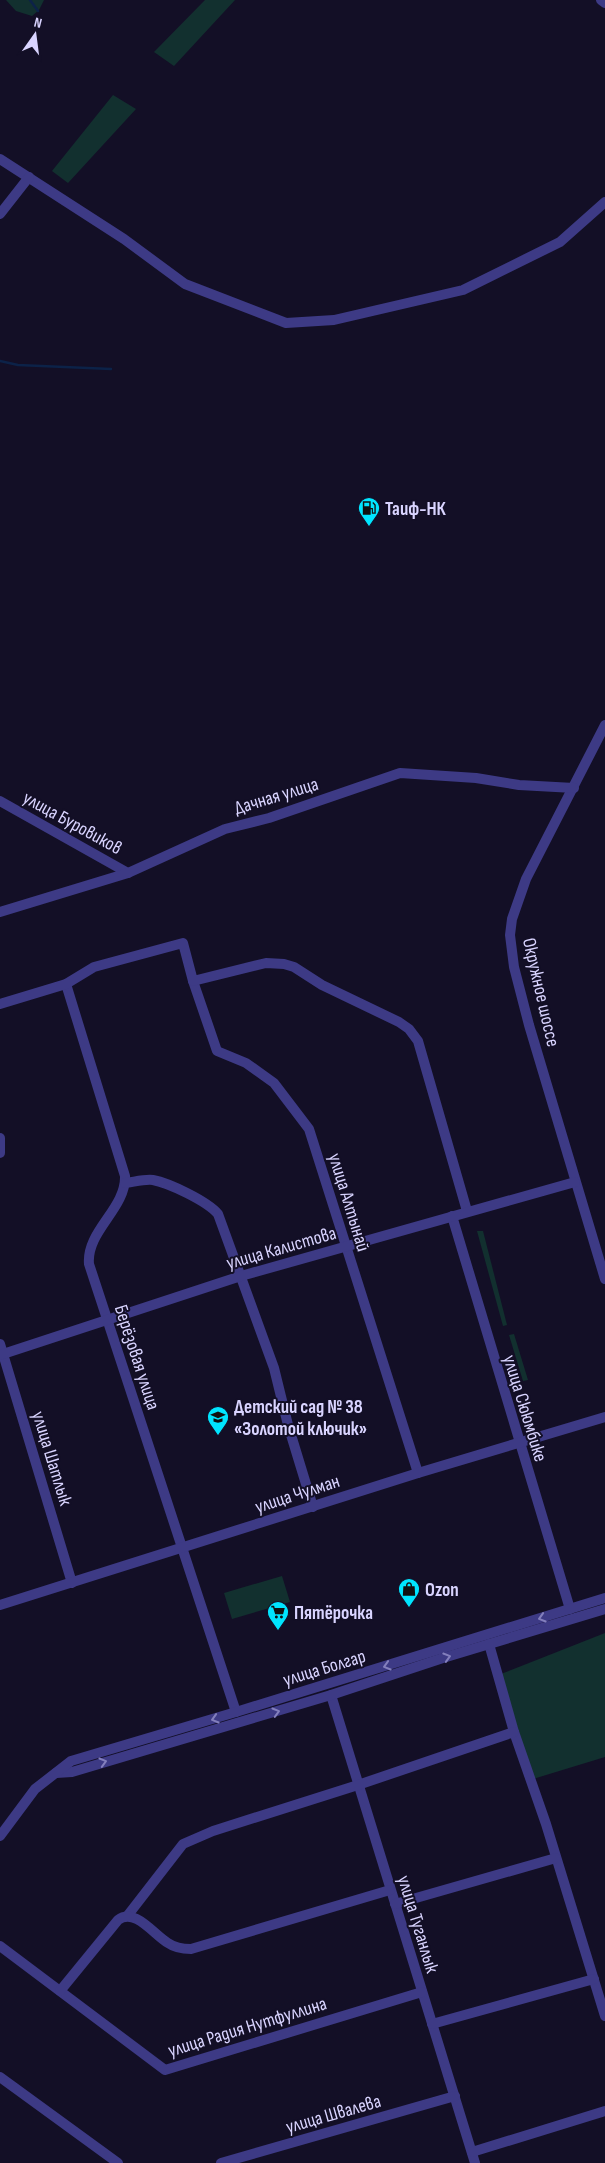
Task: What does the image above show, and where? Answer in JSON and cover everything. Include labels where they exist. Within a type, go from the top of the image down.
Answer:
[{"type":"street","points":[[601,0],[605,3]]},
{"type":"street","points":[[0,158],[124,239],[185,284],[286,323],[334,320],[462,290],[560,242],[605,202]]},
{"type":"street","points":[[0,214],[29,177]]},
{"type":"street","name":"Окружное шоссе","points":[[605,725],[526,879],[512,919],[510,935],[520,994],[605,1279]]},
{"type":"street","name":"Дачная улица","points":[[0,912],[128,873],[225,829],[269,818],[400,773],[476,778],[518,785],[574,788]]},
{"type":"street","name":"улица Буровиков","points":[[0,801],[128,873]]},
{"type":"street","name":"улица Алтынай","points":[[66,984],[94,967],[183,943],[193,981],[217,1051],[246,1063],[274,1083],[309,1129],[418,1473]]},
{"type":"street","points":[[193,981],[266,963],[284,964],[294,967],[322,985],[399,1022],[409,1029],[418,1041],[467,1211]]},
{"type":"street","points":[[0,1004],[66,984],[125,1176],[125,1183],[147,1180],[162,1183],[214,1209],[220,1218],[274,1368],[288,1425],[313,1507]]},
{"type":"street","points":[[0,1138],[0,1153]]},
{"type":"street","name":"улица Калистова","points":[[2,1355],[241,1276],[575,1182]]},
{"type":"street","name":"Берёзовая улица","points":[[125,1183],[89,1250],[89,1264],[236,1712]]},
{"type":"street","name":"улица Сююмбике","points":[[452,1216],[518,1442],[570,1609]]},
{"type":"street","name":"улица Шатлык","points":[[0,1344],[72,1583]]},
{"type":"street","name":"улица Чулман","points":[[0,1605],[418,1473],[605,1417]]},
{"type":"street","name":"улица Болгар","points":[[0,1836],[34,1789],[71,1761],[605,1598]]},
{"type":"street","name":"улица Болгар","points":[[56,1772],[72,1772],[331,1695],[490,1644],[605,1610]]},
{"type":"street","points":[[490,1644],[514,1732],[556,1858],[605,2016]]},
{"type":"street","name":"улица Туганлык","points":[[331,1695],[475,2163]]},
{"type":"street","points":[[60,1991],[118,1920],[128,1915],[183,1844],[213,1830],[358,1785],[514,1732]]},
{"type":"street","points":[[395,1904],[556,1858]]},
{"type":"street","points":[[128,1915],[133,1916],[167,1943],[182,1949],[191,1949],[390,1890]]},
{"type":"street","name":"улица Радия Нутфуллина","points":[[0,1946],[165,2070],[422,1992]]},
{"type":"street","points":[[432,2024],[594,1979]]},
{"type":"street","points":[[0,2077],[118,2163]]},
{"type":"street","name":"улица Швалева","points":[[222,2163],[455,2096]]},
{"type":"street","points":[[472,2152],[605,2111]]},
{"type":"green space","points":[[6,0],[44,0],[39,10],[32,16],[16,11]]},
{"type":"green space","points":[[205,0],[235,0],[174,66],[154,52]]},
{"type":"green space","points":[[113,95],[136,109],[68,183],[52,171]]},
{"type":"green space","points":[[477,1231],[483,1231],[507,1325],[503,1326]]},
{"type":"green space","points":[[514,1334],[528,1380],[523,1381],[509,1335]]},
{"type":"green space","points":[[282,1576],[290,1602],[232,1619],[224,1593]]},
{"type":"green space","points":[[605,1633],[605,1757],[533,1779],[501,1674]]},
{"type":"waterway","points":[[30,0],[38,11]]},
{"type":"waterway","points":[[0,361],[18,365],[111,369]]},
{"type":"place","name":"Таиф-НК","points":[[369,527]]},
{"type":"place","name":"Детский сад № 38 «Золотой ключик»","points":[[218,1436]]},
{"type":"place","name":"Ozon","points":[[409,1608]]},
{"type":"place","name":"Пятёрочка","points":[[278,1631]]}]
